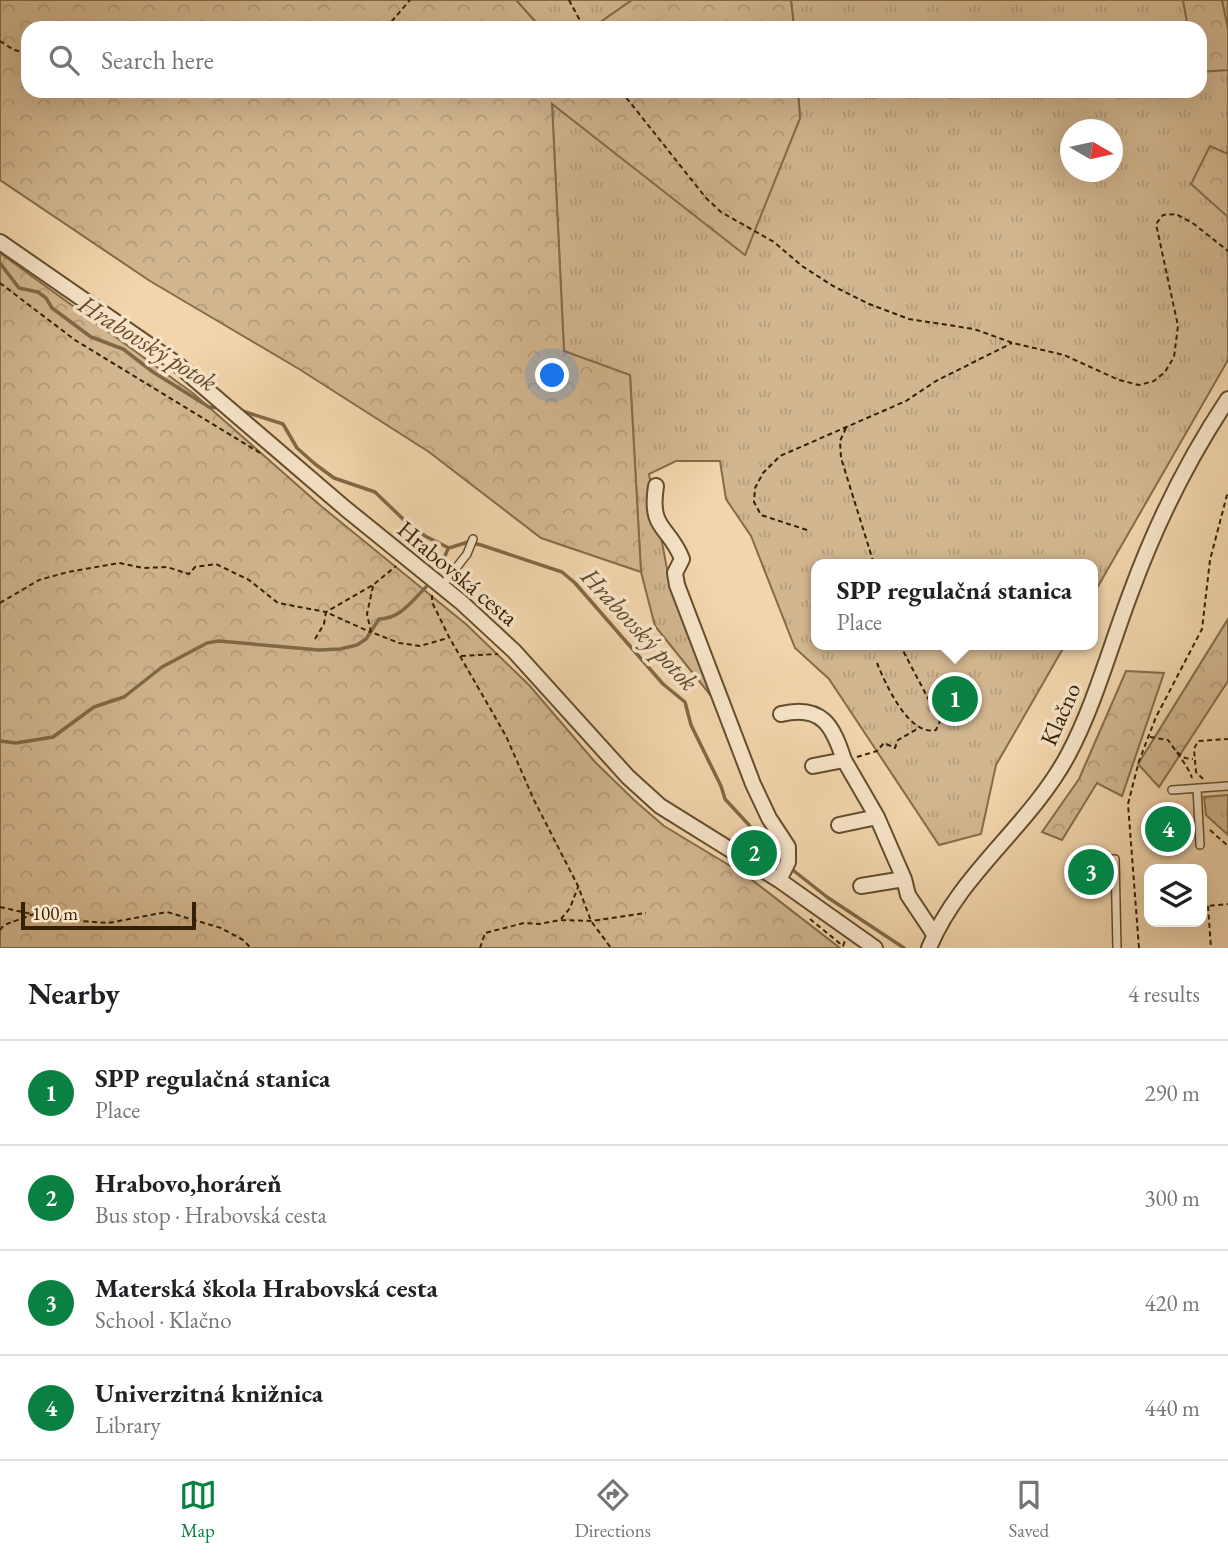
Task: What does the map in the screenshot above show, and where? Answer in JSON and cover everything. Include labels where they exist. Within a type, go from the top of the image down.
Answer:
[{"type":"street","name":"Hrabovská cesta","points":[[0,242],[147,342],[240,416],[437,588],[514,651],[628,777],[660,806],[784,871],[875,948]]},
{"type":"street","name":"Klačno","points":[[931,941],[956,899],[1013,832],[1061,767],[1089,708],[1157,527],[1192,457],[1228,399]]},
{"type":"street","points":[[656,486],[653,506],[655,516],[682,559],[675,573],[677,585],[753,784],[769,818],[788,847],[784,871]]},
{"type":"street","points":[[781,714],[803,711],[818,717],[834,730],[844,760],[877,817],[904,879],[908,895],[931,941]]},
{"type":"street","points":[[813,766],[844,760]]},
{"type":"street","points":[[839,825],[877,817]]},
{"type":"street","points":[[862,886],[904,879]]},
{"type":"lane","points":[[437,588],[467,554],[472,543]]},
{"type":"lane","points":[[1172,790],[1228,786]]},
{"type":"lane","points":[[1195,788],[1199,845]]},
{"type":"lane","points":[[1072,869],[1093,859],[1115,859],[1117,948]]},
{"type":"path","points":[[392,21],[410,0]]},
{"type":"path","points":[[569,0],[580,21]]},
{"type":"path","points":[[0,40],[21,52]]},
{"type":"path","points":[[627,98],[706,198],[721,212],[774,242],[802,266],[833,286],[869,304],[909,319],[974,329],[1013,343],[1064,355],[1119,380],[1139,385],[1154,381],[1165,372],[1174,357],[1178,326],[1156,223],[1163,215],[1176,214],[1228,251]]},
{"type":"path","points":[[0,283],[75,340],[255,451],[268,455]]},
{"type":"path","points":[[807,530],[761,515],[754,502],[755,488],[763,473],[780,456],[906,401],[936,381],[1013,343]]},
{"type":"path","points":[[847,427],[840,441],[841,458],[872,559]]},
{"type":"path","points":[[1139,948],[1128,804],[1139,761],[1156,717],[1202,629],[1210,560],[1228,491]]},
{"type":"path","points":[[0,603],[39,580],[119,563],[143,568],[167,568],[189,574],[195,566],[216,564],[249,580],[278,603],[326,612],[399,643],[420,646],[449,637]]},
{"type":"path","points":[[326,612],[373,585],[400,564]]},
{"type":"path","points":[[371,632],[367,614],[373,585]]},
{"type":"path","points":[[437,588],[432,602],[506,736],[534,800],[579,886],[591,921],[611,948]]},
{"type":"path","points":[[315,639],[324,624],[326,612]]},
{"type":"path","points":[[877,663],[888,692],[918,728],[930,732],[936,730],[940,721],[902,650]]},
{"type":"path","points":[[461,656],[502,653]]},
{"type":"path","points":[[844,760],[877,751],[884,743],[894,748],[898,740],[918,728]]},
{"type":"path","points":[[1149,737],[1168,740],[1191,773],[1195,788]]},
{"type":"path","points":[[1208,782],[1198,775],[1194,749],[1198,741],[1228,739]]},
{"type":"path","points":[[1176,752],[1195,760]]},
{"type":"path","points":[[1199,830],[1210,830],[1228,845]]},
{"type":"path","points":[[560,920],[570,908],[579,886]]},
{"type":"path","points":[[1211,948],[1208,905],[1228,904]]},
{"type":"path","points":[[0,907],[54,919],[108,923],[167,912],[221,928],[243,940],[251,948]]},
{"type":"path","points":[[0,930],[4,925],[35,913]]},
{"type":"path","points":[[480,948],[485,933],[524,923],[591,921],[646,913]]},
{"type":"green space","points":[[0,0],[516,0],[535,21],[21,21],[21,98],[799,98],[800,118],[745,255],[552,104],[564,351],[630,375],[641,572],[541,538],[429,452],[299,369],[150,281],[0,180]]},
{"type":"green space","points":[[516,0],[632,0],[602,21],[535,21]]},
{"type":"green space","points":[[632,0],[791,0],[793,21],[602,21]]},
{"type":"green space","points":[[791,0],[1228,0],[1228,360],[1098,586],[1098,559],[811,559],[811,650],[1062,650],[996,765],[981,834],[939,845],[829,679],[795,648],[751,536],[726,499],[720,461],[676,461],[649,474],[668,574],[690,627],[712,697],[655,626],[641,572],[630,376],[564,351],[552,103],[745,254],[800,118],[799,98],[1207,98],[1207,21],[793,21]]},
{"type":"green space","points":[[1183,0],[1222,0],[1228,29],[1228,70],[1207,72],[1207,21],[1187,21]]},
{"type":"green space","points":[[1210,146],[1228,154],[1228,217],[1191,184]]},
{"type":"green space","points":[[0,253],[194,394],[321,506],[467,625],[529,685],[595,762],[664,826],[747,876],[840,948],[0,948]]},
{"type":"green space","points":[[1228,619],[1228,681],[1159,787],[1138,764]]},
{"type":"green space","points":[[1126,671],[1164,673],[1122,796],[1097,783],[1062,840],[1042,832],[1079,779]]},
{"type":"green space","points":[[1228,795],[1228,835],[1206,815],[1204,797]]},
{"type":"waterway","name":"Hrabovský potok","points":[[0,263],[19,288],[38,292],[52,308],[91,337],[123,349],[153,372],[209,407],[221,408]]},
{"type":"waterway","name":"Hrabovský potok","points":[[239,410],[283,424],[297,448],[315,464],[334,478],[375,492],[425,536],[449,548],[468,542],[481,545],[562,572],[575,583],[663,684],[685,702],[691,725],[725,799],[749,825],[758,840],[783,862]]},
{"type":"waterway","points":[[439,569],[448,549]]},
{"type":"waterway","points":[[0,741],[16,743],[53,737],[94,707],[124,697],[162,667],[207,643],[219,641],[319,650],[357,645],[366,639],[379,619],[399,613],[426,587]]},
{"type":"waterway","name":"Hrabovský potok","points":[[789,867],[827,897],[904,948]]},
{"type":"place","name":"SPP regulačná stanica","points":[[955,699]]},
{"type":"place","name":"Univerzitná knižnica","points":[[1168,829]]},
{"type":"place","name":"Hrabovo,horáreň","points":[[754,853]]},
{"type":"place","name":"Materská škola Hrabovská cesta","points":[[1091,872]]}]
